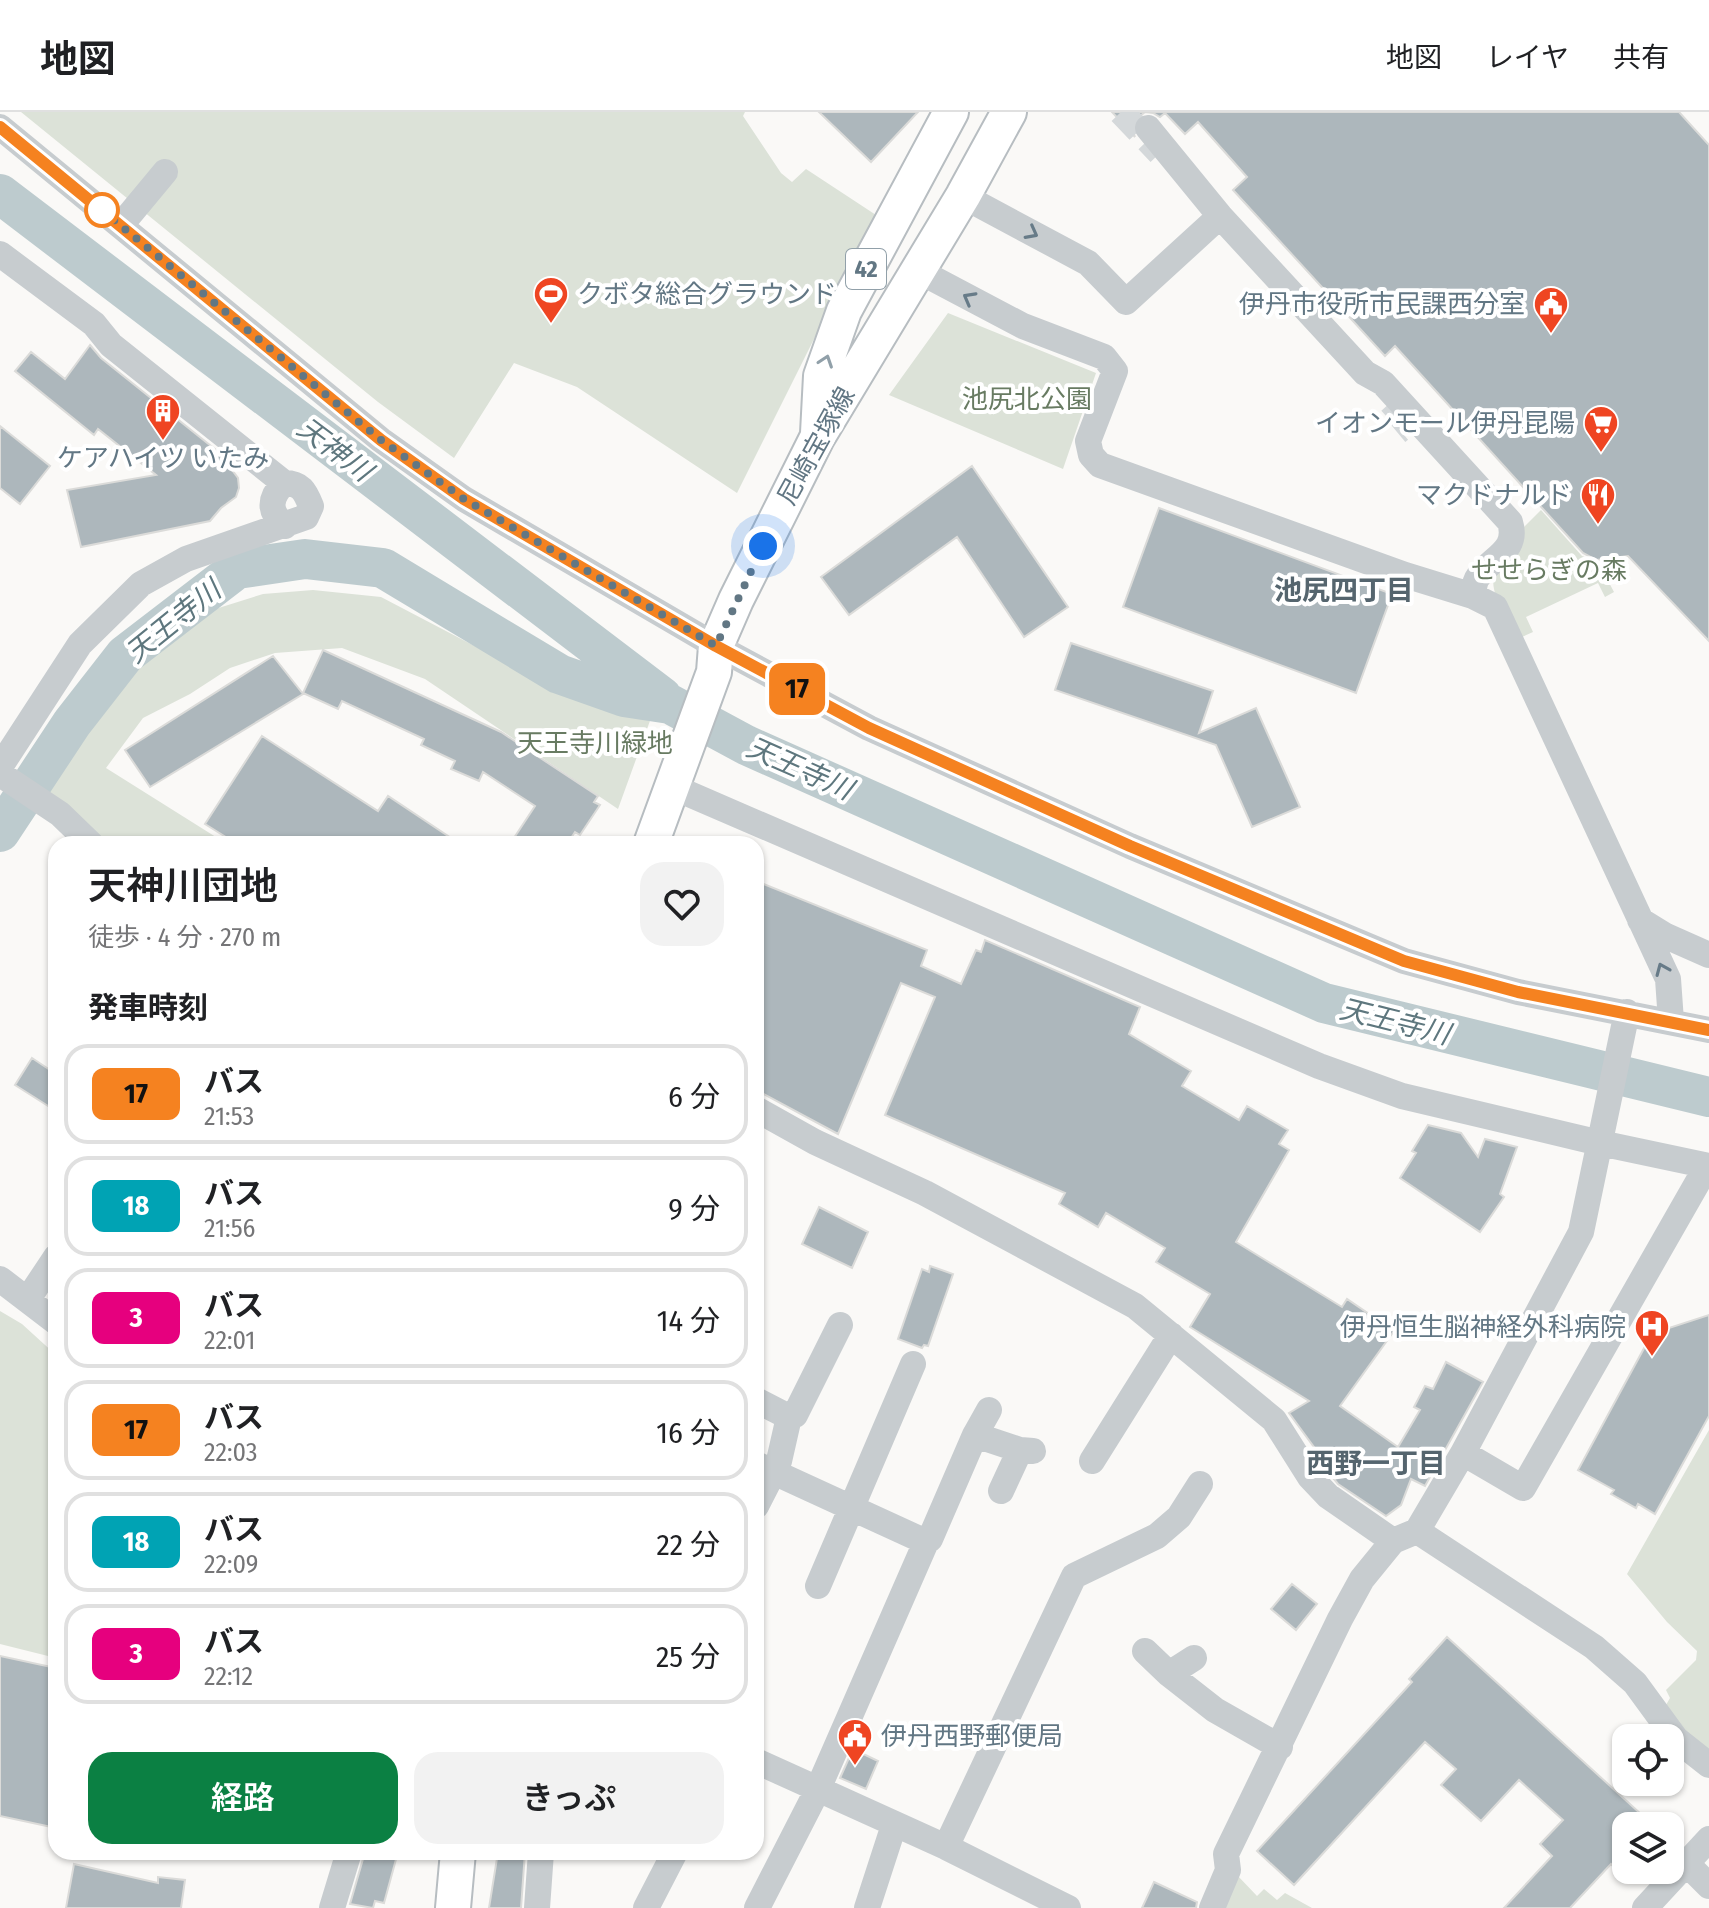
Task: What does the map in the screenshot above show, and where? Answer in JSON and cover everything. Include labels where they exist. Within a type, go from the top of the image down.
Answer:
[{"type":"main road","name":"42","points":[[817,438],[821,376],[844,311],[951,112]]},
{"type":"main road","name":"尼崎宝塚線","points":[[654,836],[736,600],[817,438],[963,196],[1009,112]]},
{"type":"main road","points":[[453,1908],[457,1860]]},
{"type":"street","points":[[844,311],[932,180],[970,112]]},
{"type":"street","points":[[0,127],[381,440],[464,499],[715,659],[1130,846],[1404,961],[1625,1020],[1671,1021],[1709,1030]]},
{"type":"street","points":[[1148,128],[1220,216],[1365,373],[1383,383],[1510,522],[1514,534],[1510,546],[1476,579],[1473,596]]},
{"type":"street","points":[[121,225],[165,172]]},
{"type":"street","points":[[963,196],[1088,263],[1126,302],[1220,216]]},
{"type":"street","points":[[0,254],[94,324],[111,345],[284,483],[294,483],[305,490],[311,506],[306,517],[186,559],[141,584],[80,644],[0,772],[49,807],[82,836]]},
{"type":"street","points":[[917,270],[1023,326],[1104,357],[1115,371],[1088,441],[1091,455],[1100,465],[1405,575],[1473,596],[1495,607],[1668,979],[1671,1021]]},
{"type":"street","points":[[675,780],[1319,1066],[1402,1096],[1708,1166],[1523,1488],[1463,1453]]},
{"type":"street","points":[[1640,920],[1666,936],[1709,955]]},
{"type":"street","points":[[1212,1908],[1228,1870],[1226,1854],[1362,1579],[1405,1536],[1463,1453],[1581,1232],[1625,1020]]},
{"type":"street","points":[[764,1113],[815,1142],[925,1193],[1135,1306],[1274,1420],[1310,1477],[1328,1496],[1405,1536],[1594,1647],[1635,1683],[1676,1739],[1709,1765]]},
{"type":"street","points":[[28,1299],[48,1269]]},
{"type":"street","points":[[0,1279],[48,1315]]},
{"type":"street","points":[[764,1404],[789,1417],[795,1415],[840,1325]]},
{"type":"street","points":[[1097,1446],[1171,1335]]},
{"type":"street","points":[[818,1586],[913,1364]]},
{"type":"street","points":[[757,1908],[818,1789],[926,1542],[989,1410]]},
{"type":"street","points":[[764,1468],[779,1461],[789,1417]]},
{"type":"street","points":[[975,1435],[1026,1451],[1001,1491]]},
{"type":"street","points":[[764,1468],[926,1542]]},
{"type":"street","points":[[946,1847],[1074,1576],[1157,1536],[1179,1517],[1200,1484]]},
{"type":"street","points":[[1145,1651],[1215,1710],[1280,1747]]},
{"type":"street","points":[[1169,1674],[1194,1658]]},
{"type":"street","points":[[764,1765],[946,1847],[1068,1908]]},
{"type":"street","points":[[867,1908],[894,1825]]},
{"type":"street","points":[[1645,1908],[1709,1839]]},
{"type":"street","points":[[332,1908],[347,1860]]},
{"type":"street","points":[[537,1908],[540,1860]]},
{"type":"street","points":[[646,1908],[671,1860]]},
{"type":"street","points":[[1687,1864],[1709,1886]]},
{"type":"green space","name":"クボタ総合グラウンド","points":[[21,112],[745,112],[743,116],[781,173],[792,182],[806,169],[876,215],[737,493],[577,387],[514,363],[454,458],[378,402]]},
{"type":"green space","name":"池尻北公園","points":[[948,313],[1096,373],[1063,469],[889,395]]},
{"type":"green space","name":"せせらぎの森","points":[[1541,510],[1582,556],[1598,562],[1614,592],[1605,597],[1598,583],[1526,617],[1533,632],[1522,637],[1497,600],[1494,575],[1516,558],[1520,548],[1519,532]]},
{"type":"green space","name":"天王寺川緑地","points":[[313,590],[381,597],[536,678],[651,718],[618,809],[425,679],[342,648],[275,653],[230,668],[190,694],[143,718],[106,768],[214,836],[100,836],[75,812],[44,791],[105,696],[154,641],[209,611],[263,594]]},
{"type":"green space","points":[[0,1311],[22,1324],[48,1348],[48,1656],[0,1644]]},
{"type":"green space","points":[[1709,1430],[1709,1758],[1694,1746],[1684,1731],[1684,1724],[1679,1724],[1666,1705],[1670,1698],[1666,1690],[1696,1660],[1697,1651],[1667,1622],[1627,1574]]},
{"type":"green space","points":[[1237,1875],[1257,1896],[1264,1889],[1277,1900],[1285,1893],[1312,1908],[1223,1908]]},
{"type":"building","points":[[819,112],[918,112],[871,162]]},
{"type":"building","points":[[1112,112],[1145,112],[1133,122],[1135,137]]},
{"type":"building","name":"イオンモール伊丹昆陽","points":[[1145,112],[1679,112],[1709,145],[1709,641],[1628,556],[1596,560],[1583,553],[1395,346],[1385,356],[1233,190],[1247,177],[1198,122],[1185,134],[1165,113],[1160,117]]},
{"type":"building","name":"ケアハイツ いたみ","points":[[90,345],[101,358],[226,458],[238,478],[239,488],[236,497],[210,521],[81,547],[67,490],[156,475],[98,429],[94,435],[15,371],[31,352],[65,379]]},
{"type":"building","points":[[0,426],[50,466],[20,504],[0,488]]},
{"type":"building","points":[[972,466],[1068,607],[1024,637],[957,537],[849,615],[821,577]]},
{"type":"building","points":[[1159,508],[1392,594],[1356,693],[1123,607]]},
{"type":"building","points":[[1071,643],[1213,691],[1199,733],[1256,708],[1300,807],[1252,827],[1216,745],[1055,690]]},
{"type":"building","points":[[323,650],[501,732],[598,796],[594,802],[600,805],[580,835],[575,832],[572,836],[515,836],[535,806],[483,772],[479,781],[451,769],[455,761],[421,745],[424,739],[342,701],[338,709],[303,693]]},
{"type":"building","points":[[273,656],[303,694],[150,787],[125,750]]},
{"type":"building","points":[[262,736],[378,811],[388,796],[448,836],[224,836],[205,824]]},
{"type":"building","points":[[764,884],[927,950],[921,966],[961,984],[976,950],[981,952],[985,940],[1140,1007],[1129,1034],[1191,1071],[1182,1086],[1239,1120],[1247,1106],[1288,1130],[1279,1144],[1289,1150],[1236,1242],[1342,1307],[1347,1299],[1394,1331],[1340,1406],[1398,1447],[1420,1410],[1414,1407],[1425,1386],[1433,1389],[1446,1362],[1483,1382],[1425,1486],[1411,1479],[1401,1505],[1386,1516],[1338,1484],[1316,1457],[1319,1454],[1289,1413],[1309,1401],[1190,1327],[1210,1294],[1156,1262],[1165,1248],[1106,1213],[1098,1227],[1059,1204],[1065,1193],[885,1115],[935,997],[901,983],[838,1134],[764,1094]]},
{"type":"building","points":[[32,1058],[48,1069],[48,1106],[15,1085]]},
{"type":"building","points":[[1428,1125],[1461,1133],[1478,1157],[1485,1139],[1517,1147],[1500,1194],[1504,1197],[1480,1232],[1400,1178],[1416,1153],[1412,1151]]},
{"type":"building","points":[[819,1207],[868,1232],[852,1268],[802,1244]]},
{"type":"building","points":[[930,1266],[953,1274],[928,1346],[922,1348],[898,1339],[922,1269],[929,1272]]},
{"type":"building","points":[[1709,1315],[1709,1416],[1655,1514],[1638,1504],[1636,1508],[1611,1494],[1614,1490],[1578,1470],[1655,1328],[1660,1331]]},
{"type":"building","points":[[1292,1584],[1317,1604],[1296,1630],[1271,1609]]},
{"type":"building","points":[[1447,1637],[1612,1788],[1612,1796],[1621,1796],[1639,1812],[1612,1812],[1612,1865],[1570,1908],[1504,1908],[1552,1856],[1540,1844],[1563,1820],[1519,1780],[1481,1821],[1441,1785],[1456,1769],[1425,1742],[1294,1885],[1257,1851],[1412,1682],[1409,1679]]},
{"type":"building","points":[[0,1656],[48,1666],[48,1826],[0,1816]]},
{"type":"building","points":[[853,1749],[878,1761],[866,1789],[840,1778]]},
{"type":"building","points":[[363,1860],[396,1860],[384,1903],[375,1901],[373,1908],[350,1904]]},
{"type":"building","points":[[497,1860],[524,1860],[521,1908],[489,1908]]},
{"type":"building","points":[[74,1864],[158,1883],[158,1877],[185,1880],[181,1908],[66,1908]]},
{"type":"building","points":[[1154,1882],[1197,1902],[1196,1908],[1142,1908]]},
{"type":"waterway","name":"天神川","points":[[0,194],[662,697]]},
{"type":"waterway","name":"天王寺川","points":[[0,832],[72,723],[125,655],[237,569],[305,559],[383,568],[559,674],[624,697],[670,704],[746,745],[1324,1003],[1709,1097]]},
{"type":"tunnel","points":[[1121,112],[1160,153]]},
{"type":"tunnel","points":[[1391,402],[1409,422],[1397,432]]},
{"type":"bus line","name":"17","points":[[0,127],[381,440],[464,499],[716,646],[869,728],[1130,846],[1404,961],[1518,992],[1709,1030]]},
{"type":"place","name":"クボタ総合グラウンド","points":[[551,325]]},
{"type":"place","name":"伊丹市役所市民課西分室","points":[[1551,335]]},
{"type":"place","name":"ケアハイツ いたみ","points":[[163,442]]},
{"type":"place","name":"イオンモール伊丹昆陽","points":[[1601,454]]},
{"type":"place","name":"マクドナルド","points":[[1598,526]]},
{"type":"place","name":"伊丹恒生脳神経外科病院","points":[[1652,1358]]},
{"type":"place","name":"伊丹西野郵便局","points":[[855,1767]]},
{"type":"district","name":"池尻四丁目","points":[[1344,590]]},
{"type":"district","name":"西野一丁目","points":[[1376,1463]]},
{"type":"route","points":[[102,210],[97,206],[381,440],[464,499],[716,646],[763,546]]}]
